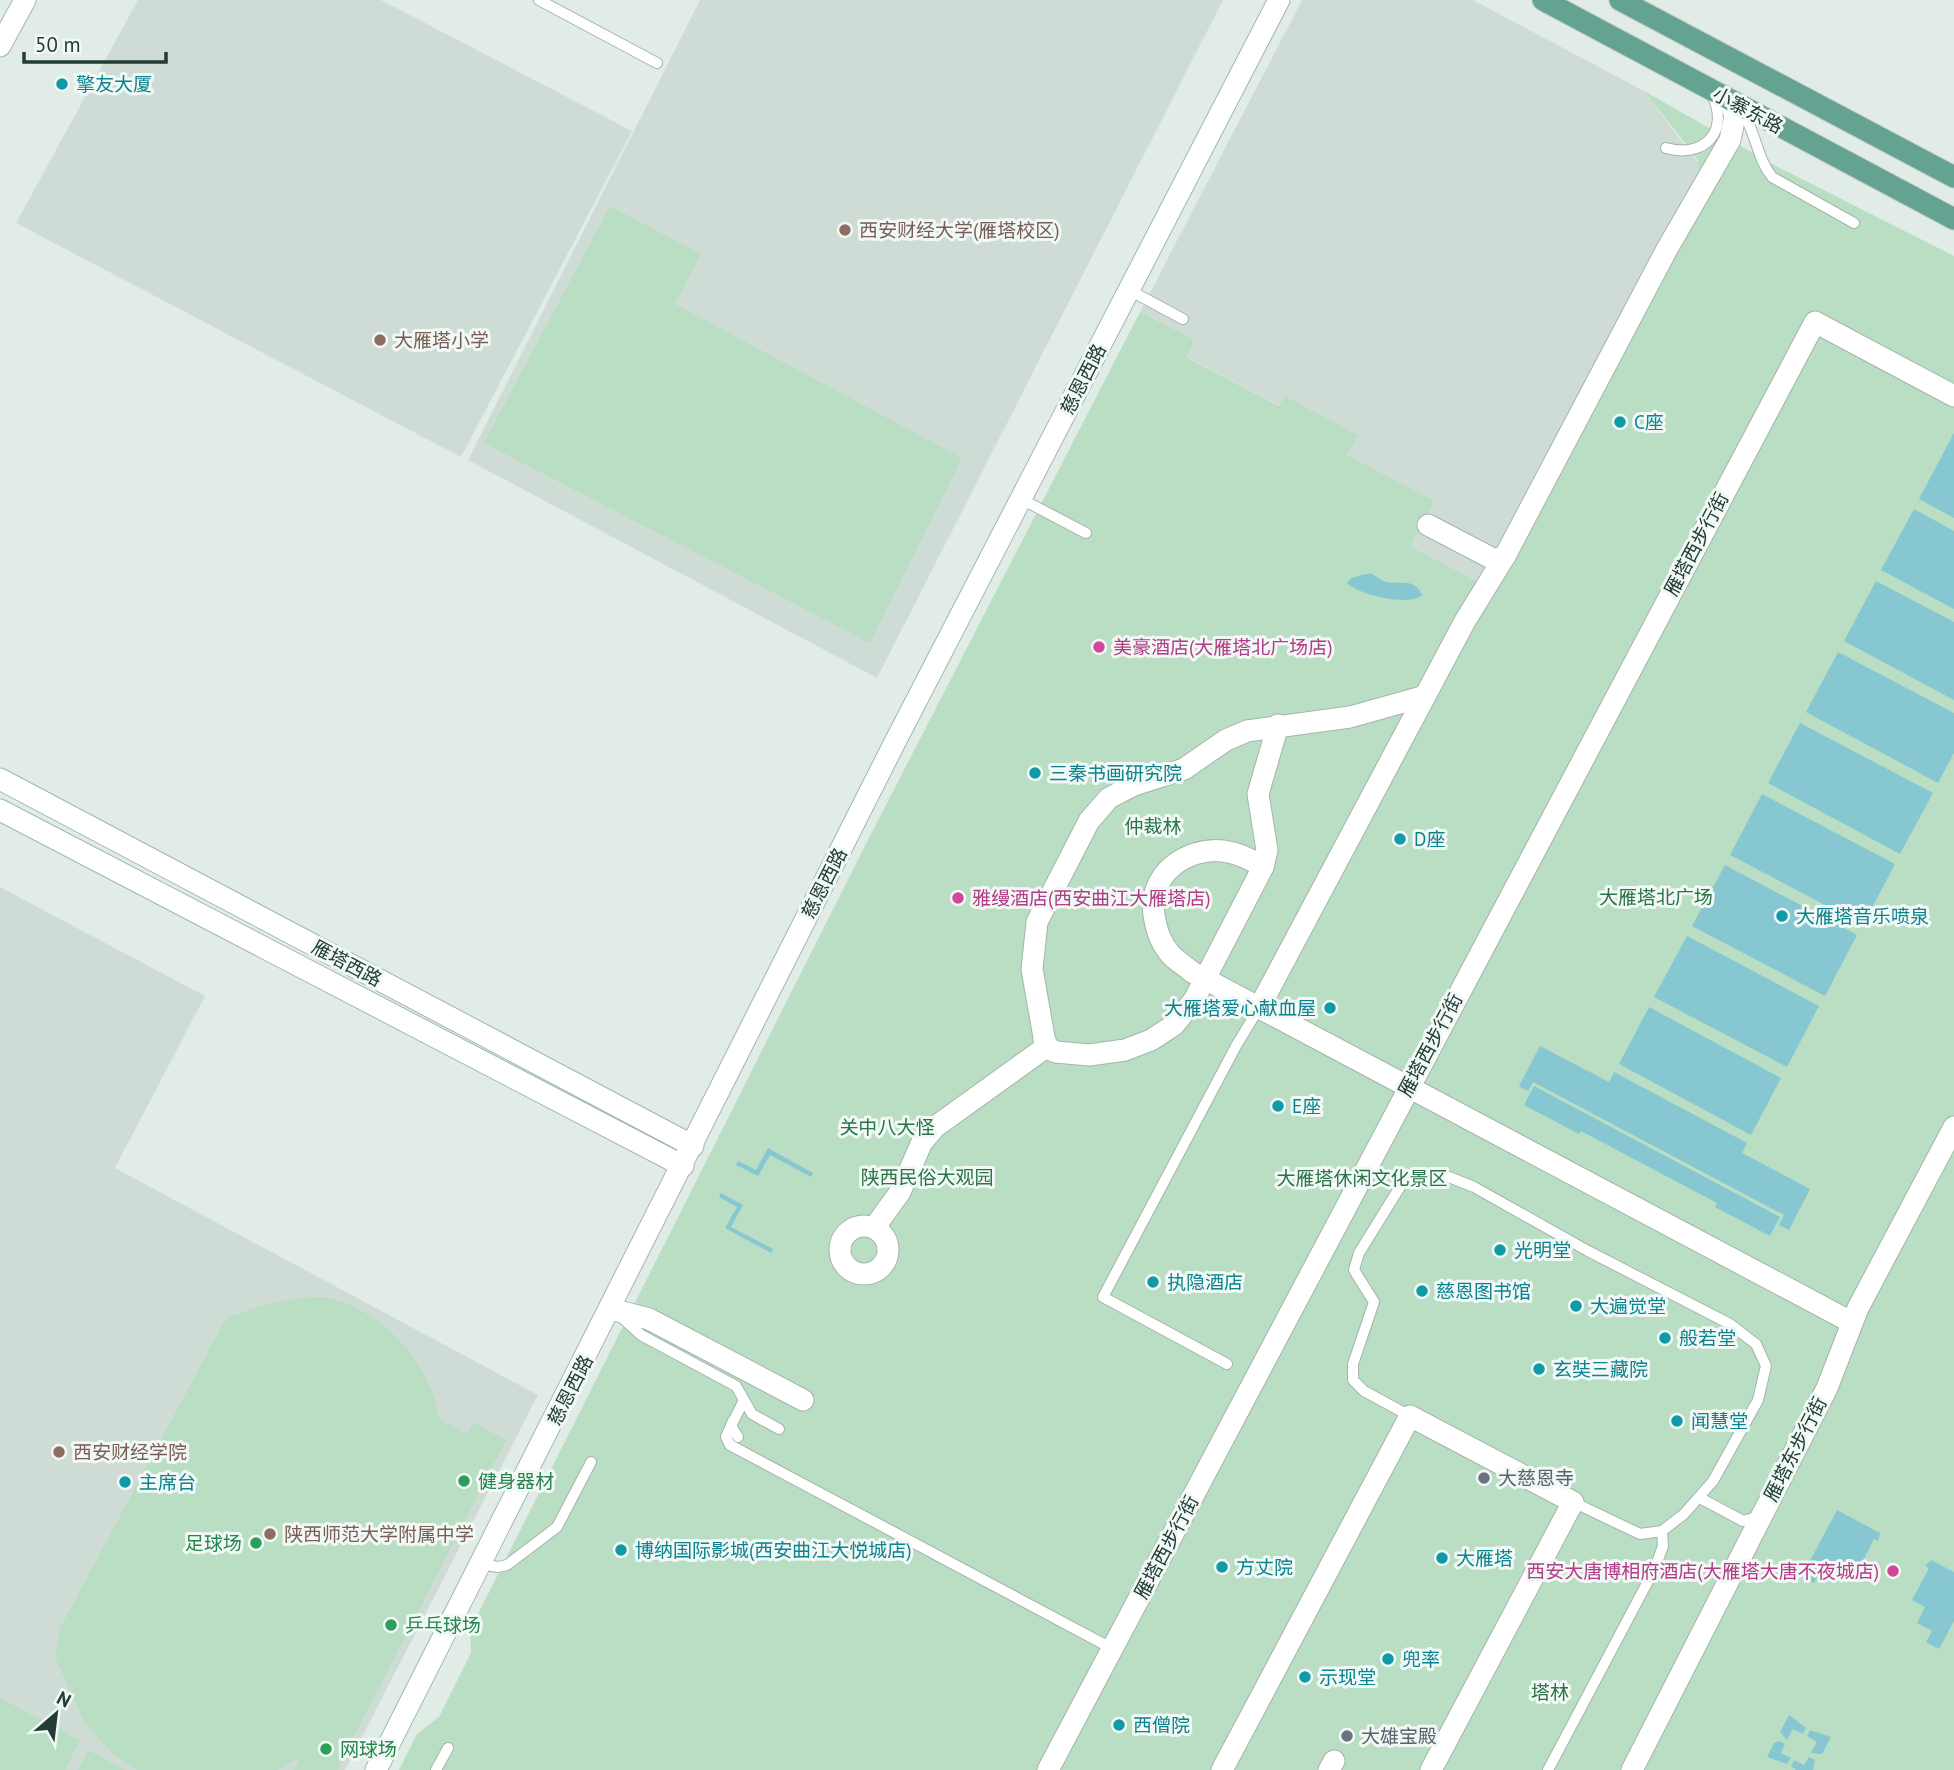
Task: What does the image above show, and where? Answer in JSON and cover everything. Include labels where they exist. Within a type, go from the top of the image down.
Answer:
[{"type":"main road","name":"小寨东路","points":[[1543,0],[1954,219]]},
{"type":"main road","name":"小寨东路","points":[[1620,0],[1954,177]]},
{"type":"street","points":[[0,46],[25,0]]},
{"type":"street","name":"慈恩西路","points":[[376,1770],[684,1166],[837,856],[1279,0]]},
{"type":"street","points":[[1259,1008],[1667,249],[1730,141],[1735,116],[1731,104],[1722,95]]},
{"type":"street","name":"雁塔西步行街","points":[[1048,1770],[1815,321],[1954,396]]},
{"type":"street","points":[[1429,525],[1495,560],[1504,556]]},
{"type":"street","points":[[1046,1048],[1032,969],[1037,922],[1098,809],[1121,790],[1184,769],[1236,735],[1278,725],[1349,717],[1425,696]]},
{"type":"street","points":[[874,1228],[900,1192],[926,1135],[946,1117],[1046,1048],[1109,1054],[1151,1040],[1182,1017],[1206,979],[1263,867],[1267,850],[1258,794],[1278,725]]},
{"type":"street","name":"雁塔西路","points":[[0,779],[693,1146]]},
{"type":"street","name":"雁塔西路","points":[[0,810],[684,1166]]},
{"type":"street","points":[[1263,867],[1236,854],[1207,851],[1178,861],[1158,883],[1153,906],[1156,931],[1170,954],[1206,979],[1259,1008],[1851,1322]]},
{"type":"street","name":"雁塔东步行街","points":[[1632,1770],[1826,1388],[1851,1322],[1954,1127]]},
{"type":"street","points":[[611,1309],[649,1319],[803,1400]]},
{"type":"street","points":[[1222,1770],[1410,1416],[1573,1502],[1431,1770]]},
{"type":"lane","points":[[539,0],[657,63]]},
{"type":"lane","points":[[1666,148],[1680,152],[1694,151],[1706,144],[1715,133],[1719,119],[1718,105],[1711,93],[1700,84]]},
{"type":"lane","points":[[1722,95],[1742,111],[1749,122],[1764,166],[1772,177],[1854,223]]},
{"type":"lane","points":[[1129,290],[1184,319]]},
{"type":"lane","points":[[1021,499],[1086,533]]},
{"type":"lane","points":[[1227,1364],[1104,1298],[1104,1295],[1236,1046],[1259,1008]]},
{"type":"lane","points":[[1410,1416],[1364,1391],[1353,1380],[1353,1364],[1374,1302],[1354,1270],[1359,1253],[1396,1189],[1417,1176],[1436,1175],[1474,1187],[1588,1251],[1730,1324],[1756,1344],[1766,1366],[1762,1390],[1728,1456],[1700,1498],[1662,1531],[1651,1534],[1629,1531],[1573,1502]]},
{"type":"lane","points":[[611,1309],[641,1335],[736,1386],[752,1415],[779,1429]]},
{"type":"lane","points":[[744,1400],[726,1437],[730,1445],[1112,1648]]},
{"type":"lane","points":[[733,1421],[732,1430],[738,1437]]},
{"type":"lane","points":[[481,1564],[498,1567],[507,1565],[552,1532],[591,1462]]},
{"type":"lane","points":[[1700,1498],[1744,1521],[1756,1519],[1763,1513]]},
{"type":"lane","points":[[1548,1770],[1655,1568],[1663,1546],[1662,1531]]},
{"type":"lane","points":[[436,1770],[448,1748]]},
{"type":"shaded area","name":"大雁塔小学","points":[[138,0],[381,0],[632,131],[461,457],[16,223]]},
{"type":"shaded area","name":"西安财经大学(雁塔校区)","points":[[700,0],[1223,0],[877,678],[468,460]]},
{"type":"shaded area","points":[[1302,0],[1473,0],[1644,91],[1699,164],[1698,178],[1499,593],[1410,546],[1347,455],[1357,435],[1285,396],[1280,406],[1185,356],[1194,339],[1140,312]]},
{"type":"shaded area","name":"陕西师范大学附属中学","points":[[0,887],[205,996],[115,1168],[538,1395],[345,1770],[0,1770]]},
{"type":"green space","name":"大雁塔休闲文化景区","points":[[1644,91],[1776,166],[1954,256],[1954,1770],[399,1770],[417,1734],[439,1717],[471,1653],[470,1630],[870,836],[1140,312],[1194,339],[1186,357],[1279,406],[1285,396],[1358,435],[1347,455],[1434,501],[1410,546],[1486,586],[1699,175],[1698,161],[1693,153]]},
{"type":"green space","points":[[610,206],[701,254],[675,304],[962,458],[870,643],[484,443]]},
{"type":"green space","name":"陕西师范大学附属中学","points":[[300,1298],[333,1299],[371,1316],[403,1344],[416,1361],[427,1380],[439,1419],[467,1434],[473,1422],[506,1440],[337,1770],[294,1770],[300,1757],[277,1770],[137,1770],[114,1755],[85,1724],[55,1657],[60,1628],[226,1318],[266,1304]]},
{"type":"green space","points":[[0,1698],[80,1740],[65,1770],[0,1770]]},
{"type":"green space","points":[[88,1750],[125,1770],[78,1770]]},
{"type":"water","points":[[1954,433],[1954,518],[1919,499]]},
{"type":"water","points":[[1914,509],[1954,531],[1954,609],[1881,570]]},
{"type":"water","points":[[1370,573],[1386,582],[1411,584],[1419,589],[1422,595],[1396,600],[1362,592],[1347,583],[1351,578]]},
{"type":"water","points":[[1876,581],[1954,622],[1954,700],[1844,641]]},
{"type":"water","points":[[1838,652],[1954,713],[1954,753],[1938,783],[1806,712]]},
{"type":"water","points":[[1800,723],[1933,793],[1900,854],[1768,783]]},
{"type":"water","points":[[1762,794],[1895,864],[1863,925],[1730,855]]},
{"type":"water","points":[[1725,865],[1857,935],[1825,996],[1692,926]]},
{"type":"water","points":[[1687,936],[1819,1006],[1787,1067],[1654,997]]},
{"type":"water","points":[[1649,1007],[1781,1078],[1751,1135],[1619,1064]]},
{"type":"water","points":[[1540,1046],[1609,1082],[1614,1072],[1747,1143],[1742,1153],[1810,1189],[1789,1230],[1779,1225],[1784,1215],[1533,1082],[1528,1091],[1519,1086]]},
{"type":"water","points":[[1534,1086],[1780,1217],[1770,1236],[1715,1207],[1717,1203],[1581,1131],[1579,1134],[1524,1105]]},
{"type":"water","points":[[768,1148],[813,1173],[811,1177],[770,1155],[758,1176],[736,1165],[738,1161],[756,1170]]},
{"type":"water","points":[[721,1193],[743,1205],[731,1227],[773,1249],[771,1253],[725,1228],[737,1207],[719,1197]]},
{"type":"water","points":[[1837,1510],[1880,1533],[1878,1541],[1874,1539],[1858,1571],[1844,1564],[1836,1579],[1821,1571],[1814,1583],[1802,1576]]},
{"type":"water","points":[[1931,1560],[1954,1572],[1954,1621],[1939,1649],[1926,1642],[1932,1631],[1917,1623],[1925,1607],[1912,1600],[1929,1568],[1925,1566]]},
{"type":"water","points":[[1789,1715],[1806,1728],[1803,1734],[1793,1729],[1787,1740],[1780,1732]]},
{"type":"water","points":[[1810,1730],[1831,1737],[1822,1754],[1811,1753],[1817,1742],[1807,1736]]},
{"type":"water","points":[[1779,1741],[1785,1744],[1781,1753],[1791,1758],[1787,1764],[1767,1757],[1774,1743]]},
{"type":"water","points":[[1809,1757],[1815,1760],[1813,1770],[1796,1770],[1791,1766],[1794,1760],[1804,1765]]},
{"type":"place","name":"擎友大厦","points":[[62,84]]},
{"type":"place","name":"西安财经大学(雁塔校区)","points":[[845,230]]},
{"type":"place","name":"大雁塔小学","points":[[380,340]]},
{"type":"place","name":"C座","points":[[1620,422]]},
{"type":"place","name":"美豪酒店(大雁塔北广场店)","points":[[1099,647]]},
{"type":"place","name":"三秦书画研究院","points":[[1035,773]]},
{"type":"place","name":"D座","points":[[1400,839]]},
{"type":"place","name":"雅缦酒店(西安曲江大雁塔店)","points":[[958,898]]},
{"type":"place","name":"大雁塔音乐喷泉","points":[[1782,916]]},
{"type":"place","name":"大雁塔爱心献血屋","points":[[1330,1008]]},
{"type":"place","name":"E座","points":[[1278,1106]]},
{"type":"place","name":"光明堂","points":[[1500,1250]]},
{"type":"place","name":"执隐酒店","points":[[1153,1282]]},
{"type":"place","name":"慈恩图书馆","points":[[1422,1291]]},
{"type":"place","name":"大遍觉堂","points":[[1576,1306]]},
{"type":"place","name":"般若堂","points":[[1665,1338]]},
{"type":"place","name":"玄奘三藏院","points":[[1539,1369]]},
{"type":"place","name":"闻慧堂","points":[[1677,1421]]},
{"type":"place","name":"西安财经学院","points":[[59,1452]]},
{"type":"place","name":"大慈恩寺","points":[[1484,1478]]},
{"type":"place","name":"健身器材","points":[[464,1481]]},
{"type":"place","name":"主席台","points":[[125,1482]]},
{"type":"place","name":"陕西师范大学附属中学","points":[[270,1534]]},
{"type":"place","name":"足球场","points":[[256,1543]]},
{"type":"place","name":"博纳国际影城(西安曲江大悦城店)","points":[[621,1550]]},
{"type":"place","name":"大雁塔","points":[[1442,1558]]},
{"type":"place","name":"方丈院","points":[[1222,1567]]},
{"type":"place","name":"西安大唐博相府酒店(大雁塔大唐不夜城店)","points":[[1893,1571]]},
{"type":"place","name":"乒乓球场","points":[[391,1625]]},
{"type":"place","name":"兜率","points":[[1388,1659]]},
{"type":"place","name":"示现堂","points":[[1305,1677]]},
{"type":"place","name":"西僧院","points":[[1119,1725]]},
{"type":"place","name":"大雄宝殿","points":[[1347,1736]]},
{"type":"place","name":"网球场","points":[[326,1749]]},
{"type":"park label","name":"仲裁林","points":[[1153,826]]},
{"type":"park label","name":"大雁塔北广场","points":[[1656,897]]},
{"type":"park label","name":"关中八大怪","points":[[887,1127]]},
{"type":"park label","name":"陕西民俗大观园","points":[[927,1177]]},
{"type":"park label","name":"塔林","points":[[1550,1692]]}]
